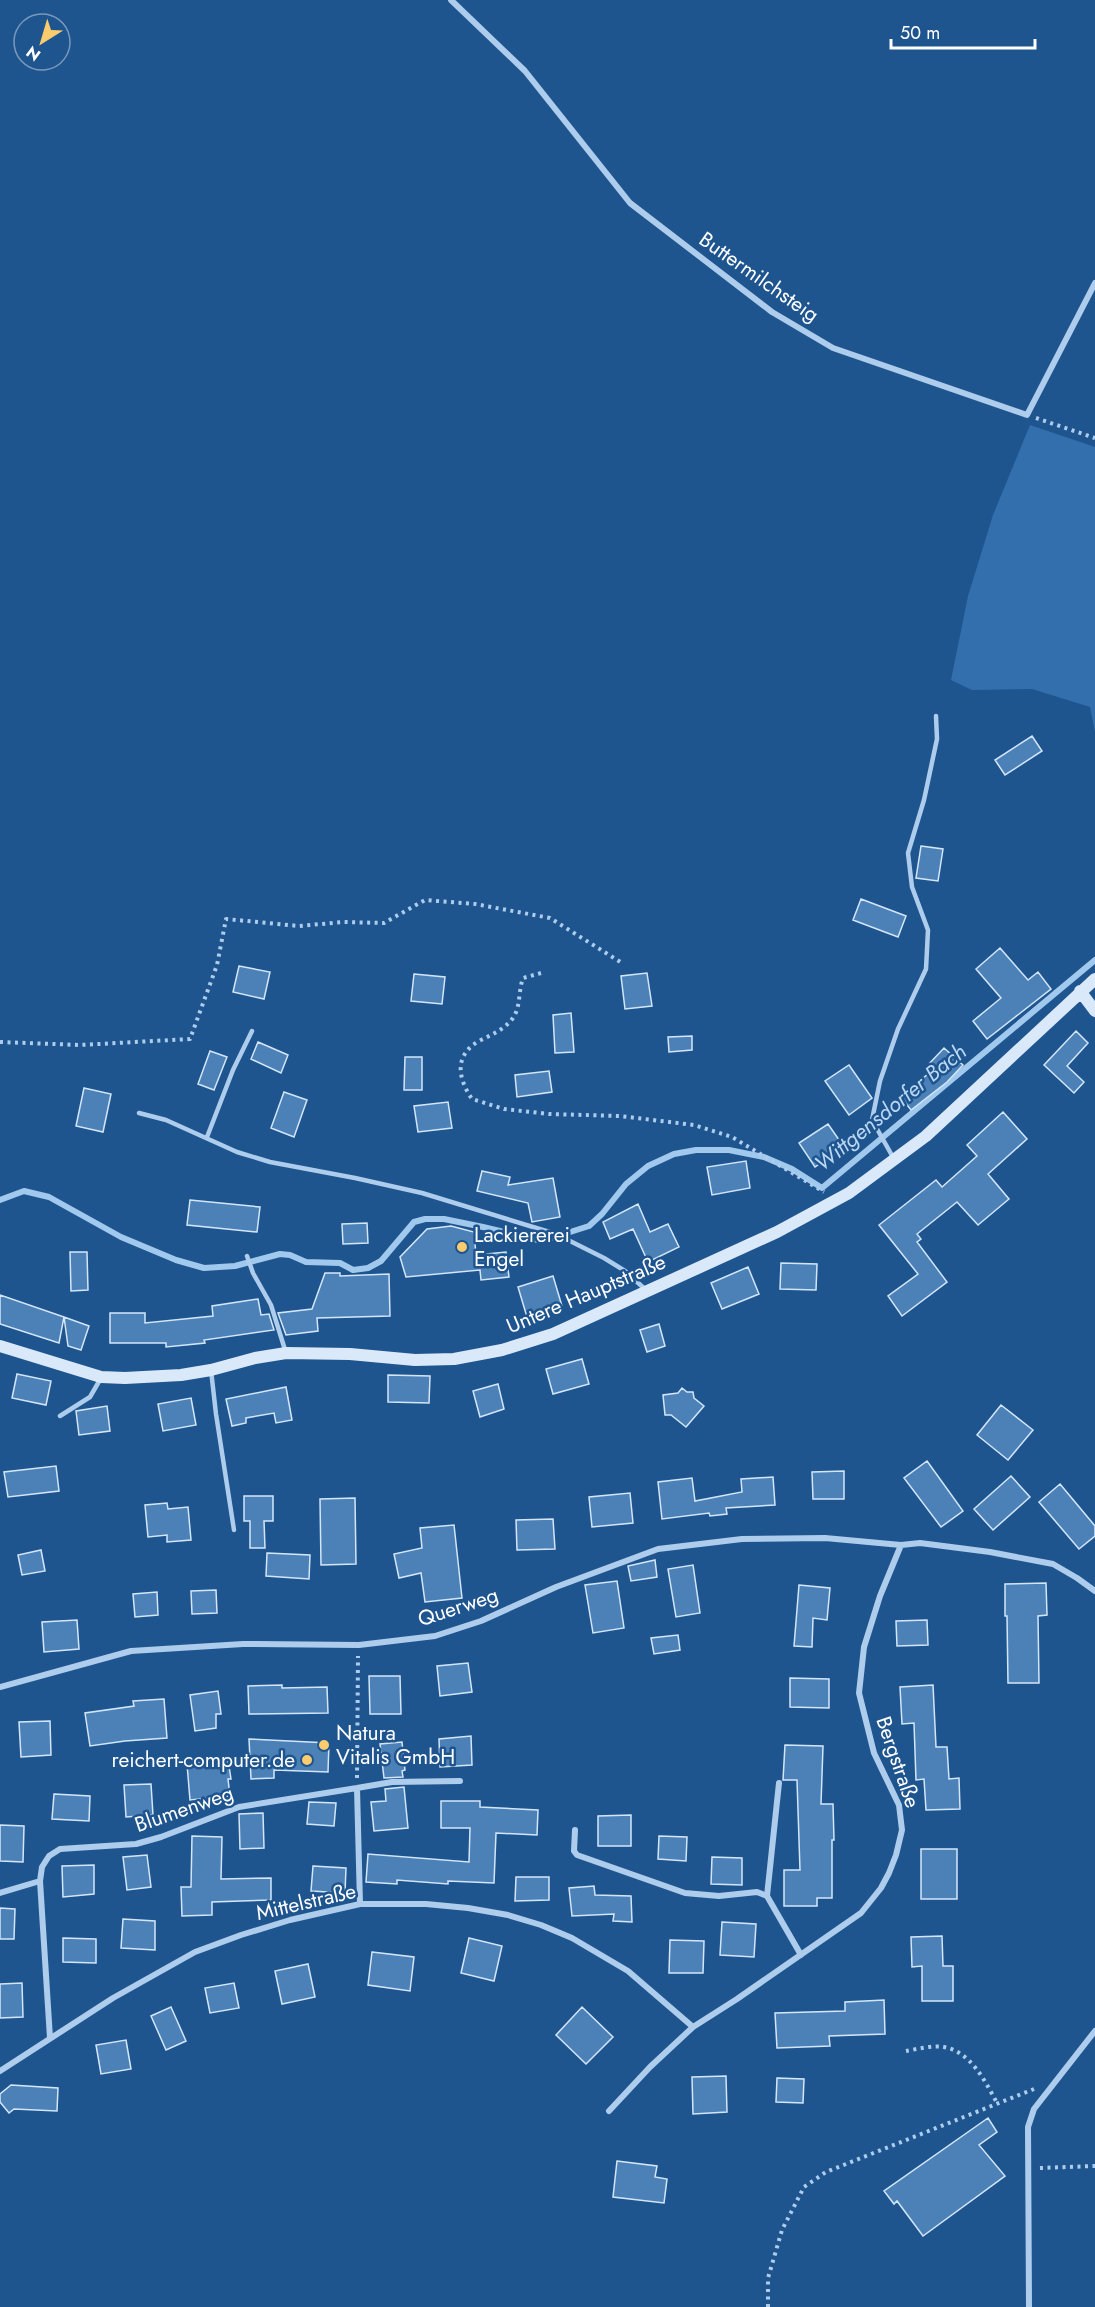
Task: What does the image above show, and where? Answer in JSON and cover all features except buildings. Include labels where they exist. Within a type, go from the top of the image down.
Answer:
[{"type":"street","name":"Buttermilchsteig","points":[[451,0],[525,71],[630,203],[772,312],[833,348],[1027,415]]},
{"type":"street","points":[[1027,415],[1095,283]]},
{"type":"street","name":"Untere Hauptstraße","points":[[0,1346],[101,1377],[151,1377],[211,1370],[255,1358],[286,1353],[350,1354],[415,1360],[454,1359],[502,1350],[553,1334],[777,1232],[838,1199],[895,1160],[956,1109],[1095,979]]},
{"type":"street","points":[[1080,991],[1095,1011]]},
{"type":"street","name":"Querweg","points":[[0,1687],[131,1651],[243,1644],[359,1645],[435,1636],[481,1621],[556,1587],[658,1549],[742,1539],[825,1538],[901,1545],[920,1544],[990,1552],[1053,1564],[1095,1591]]},
{"type":"street","name":"Bergstraße","points":[[609,2111],[650,2067],[693,2027],[861,1913],[881,1888],[896,1855],[902,1830],[899,1805],[874,1753],[859,1693],[864,1647],[880,1596],[901,1545]]},
{"type":"street","name":"Blumenweg","points":[[50,2038],[40,1881],[42,1867],[49,1856],[60,1849],[136,1844],[161,1837],[239,1806],[392,1782],[460,1781]]},
{"type":"street","points":[[779,1783],[767,1896],[801,1955]]},
{"type":"street","points":[[357,1788],[360,1904]]},
{"type":"street","points":[[575,1830],[574,1851],[577,1855],[628,1874],[686,1893],[719,1896],[757,1892],[767,1896]]},
{"type":"street","points":[[0,1893],[40,1881]]},
{"type":"street","name":"Mittelstraße","points":[[0,2071],[149,1976],[195,1953],[290,1920],[360,1904],[426,1904],[468,1908],[508,1915],[541,1925],[572,1938],[628,1971],[693,2027]]},
{"type":"street","points":[[1029,2307],[1028,2127],[1034,2109],[1095,2031]]},
{"type":"lane","points":[[895,1160],[872,1120],[880,1081],[898,1029],[926,969],[928,930],[912,887],[908,854],[924,800],[937,739],[936,716]]},
{"type":"lane","points":[[207,1137],[232,1070],[252,1031]]},
{"type":"lane","points":[[139,1113],[166,1120],[237,1152],[270,1162],[356,1178],[422,1194],[556,1234],[625,1271],[647,1291]]},
{"type":"lane","points":[[247,1256],[253,1274],[271,1305],[286,1353]]},
{"type":"lane","points":[[211,1370],[234,1530]]},
{"type":"lane","points":[[60,1416],[90,1397],[101,1377]]},
{"type":"path","points":[[1027,415],[1095,438]]},
{"type":"path","points":[[0,1042],[80,1045],[190,1039],[217,964],[226,919],[299,926],[344,922],[384,923],[425,900],[475,904],[550,918],[622,963]]},
{"type":"path","points":[[541,973],[523,978],[519,1006],[513,1018],[505,1027],[469,1049],[461,1062],[459,1075],[471,1099],[504,1109],[549,1114],[620,1116],[694,1125],[732,1137],[838,1199]]},
{"type":"path","points":[[357,1788],[359,1645]]},
{"type":"path","points":[[906,2051],[942,2046],[961,2053],[977,2071],[998,2103]]},
{"type":"path","points":[[768,2307],[768,2278],[782,2230],[804,2187],[826,2172],[1054,2081]]},
{"type":"path","points":[[1028,2168],[1095,2166]]},
{"type":"shaded area","points":[[1030,425],[1095,447],[1095,732],[1090,707],[1032,689],[972,690],[951,680],[968,596],[993,515]]},
{"type":"waterway","name":"Wittgensdorfer Bach","points":[[0,1200],[24,1191],[49,1197],[121,1237],[176,1260],[204,1268],[235,1266],[280,1254],[290,1255],[306,1262],[340,1263],[353,1270],[368,1268],[381,1261],[414,1222],[425,1219],[444,1219],[542,1241],[589,1226],[602,1214],[626,1184],[648,1166],[674,1154],[696,1150],[729,1150],[764,1157],[792,1169],[822,1188],[1095,960]]},
{"type":"place","name":"Lackiererei Engel","points":[[462,1247]]},
{"type":"place","name":"Natura Vitalis GmbH","points":[[324,1745]]},
{"type":"place","name":"reichert-computer.de","points":[[307,1760]]}]
